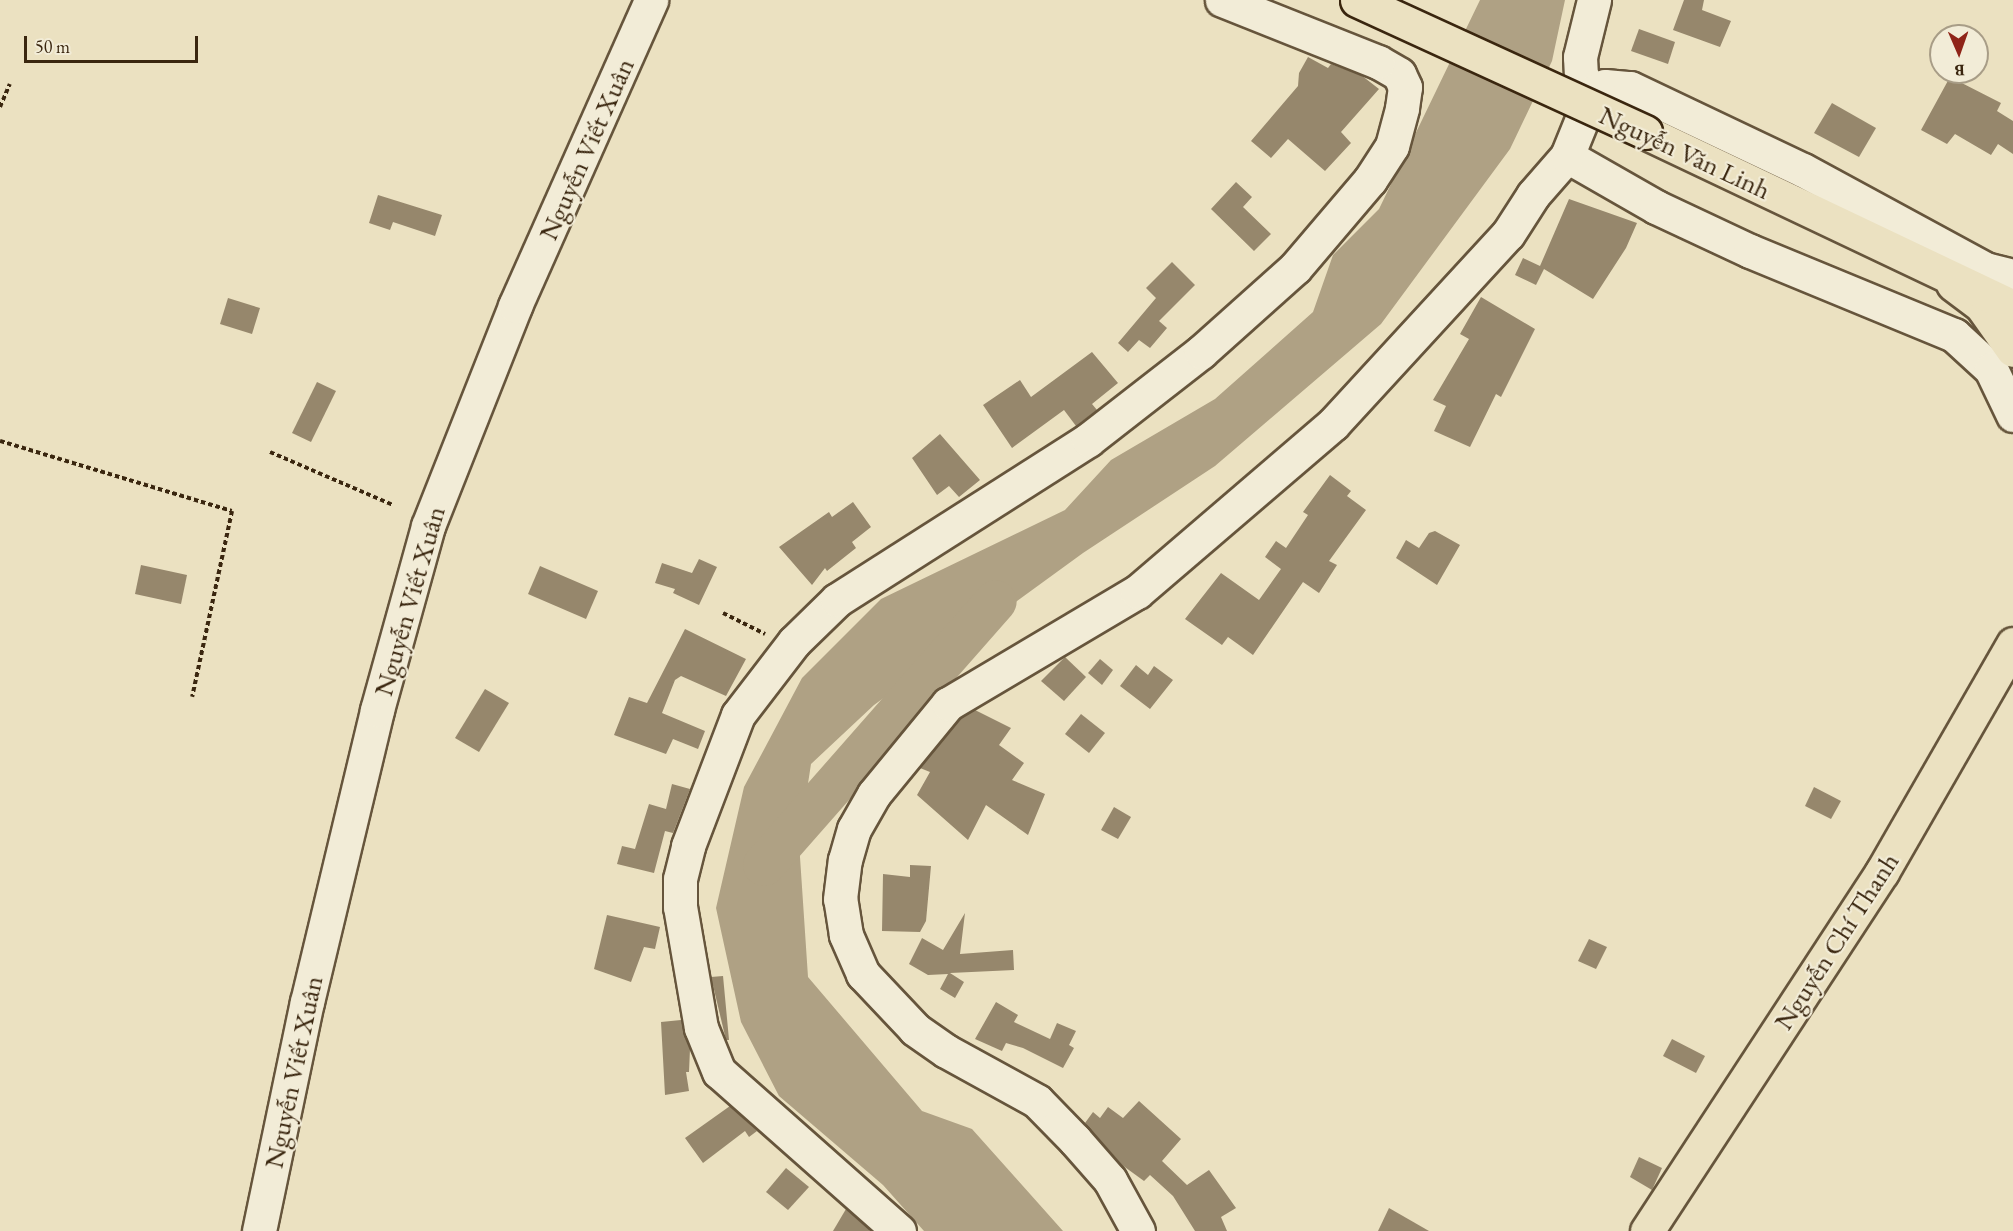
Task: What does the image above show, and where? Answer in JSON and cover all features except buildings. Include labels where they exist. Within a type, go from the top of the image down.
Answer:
[{"type":"main road","name":"Nguyễn Văn Linh","points":[[1357,0],[1924,256],[2013,307]]},
{"type":"main road","points":[[1924,256],[1981,305],[2013,350]]},
{"type":"main road","name":"Nguyễn Chí Thanh","points":[[1647,1231],[1882,872],[2013,644]]},
{"type":"street","name":"Nguyễn Viết Xuân","points":[[259,1231],[307,1002],[377,710],[428,526],[515,306],[651,0]]},
{"type":"street","points":[[899,1231],[719,1072],[708,1050],[692,988],[680,907],[680,879],[688,846],[738,715],[794,642],[837,600],[1088,440],[1201,352],[1295,268],[1370,180],[1392,146],[1405,87],[1399,74],[1378,62],[1222,0]]},
{"type":"street","points":[[1593,92],[1581,76],[1580,57],[1594,0]]},
{"type":"street","points":[[1138,1231],[1110,1180],[1036,1101],[945,1051],[915,1029],[863,974],[846,935],[840,900],[845,860],[854,829],[874,794],[948,704],[1137,591],[1333,424],[1508,234],[1533,195],[1567,156],[1593,92],[1614,85],[1630,88],[1803,170],[1924,256],[2013,276]]},
{"type":"street","points":[[1567,156],[1656,207],[1750,251],[1954,335],[1991,369],[2013,415]]},
{"type":"path","points":[[0,107],[10,84]]},
{"type":"path","points":[[0,441],[232,511],[192,696]]},
{"type":"path","points":[[270,452],[393,505]]},
{"type":"path","points":[[723,613],[780,642],[794,642]]},
{"type":"shaded area","points":[[1480,0],[1565,0],[1552,61],[1510,149],[1381,324],[1215,466],[1083,553],[874,705],[811,764],[799,842],[808,977],[922,1111],[972,1129],[1063,1231],[924,1231],[883,1185],[779,1096],[741,1022],[716,908],[744,787],[802,678],[881,599],[1065,510],[1111,460],[1215,399],[1313,312],[1333,255],[1379,209]]},
{"type":"waterway","points":[[764,865],[996,601]]}]
